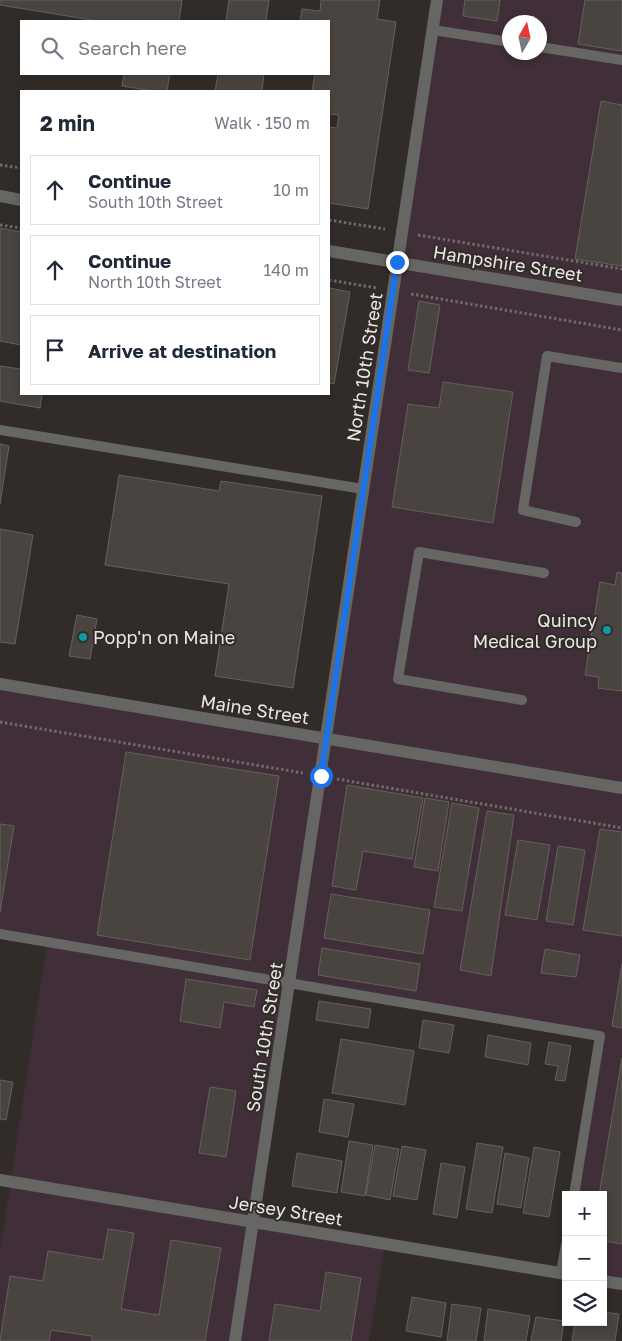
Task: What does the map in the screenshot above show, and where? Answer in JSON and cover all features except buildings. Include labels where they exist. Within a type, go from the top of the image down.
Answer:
[{"type":"street","name":"North 10th Street","points":[[326,738],[437,0]]},
{"type":"street","points":[[0,196],[20,200]]},
{"type":"street","name":"Hampshire Street","points":[[330,251],[622,300]]},
{"type":"street","name":"Maine Street","points":[[0,684],[622,788]]},
{"type":"street","name":"South 10th Street","points":[[236,1341],[326,738]]},
{"type":"street","name":"Jersey Street","points":[[0,1180],[562,1274]]},
{"type":"street","points":[[607,1281],[622,1284]]},
{"type":"lane","points":[[433,30],[502,41]]},
{"type":"lane","points":[[547,48],[622,60]]},
{"type":"lane","points":[[576,522],[523,510],[547,356],[622,368]]},
{"type":"lane","points":[[0,430],[364,489]]},
{"type":"lane","points":[[522,700],[398,679],[419,552],[544,573]]},
{"type":"lane","points":[[0,934],[600,1036],[575,1191]]},
{"type":"path","points":[[0,165],[20,168]]},
{"type":"path","points":[[330,220],[622,269]]},
{"type":"path","points":[[0,224],[20,228]]},
{"type":"path","points":[[330,280],[622,330]]},
{"type":"shaded area","points":[[437,0],[622,0],[622,1284],[607,1282],[607,1191],[575,1191],[600,1036],[290,983],[253,1222],[385,1244],[369,1341],[0,1341],[0,1252],[47,942],[0,934],[0,684],[327,738]]},
{"type":"place","name":"Quincy Medical Group","points":[[607,630]]},
{"type":"place","name":"Popp'n on Maine","points":[[83,637]]},
{"type":"route","points":[[321,776],[397,262]]}]
